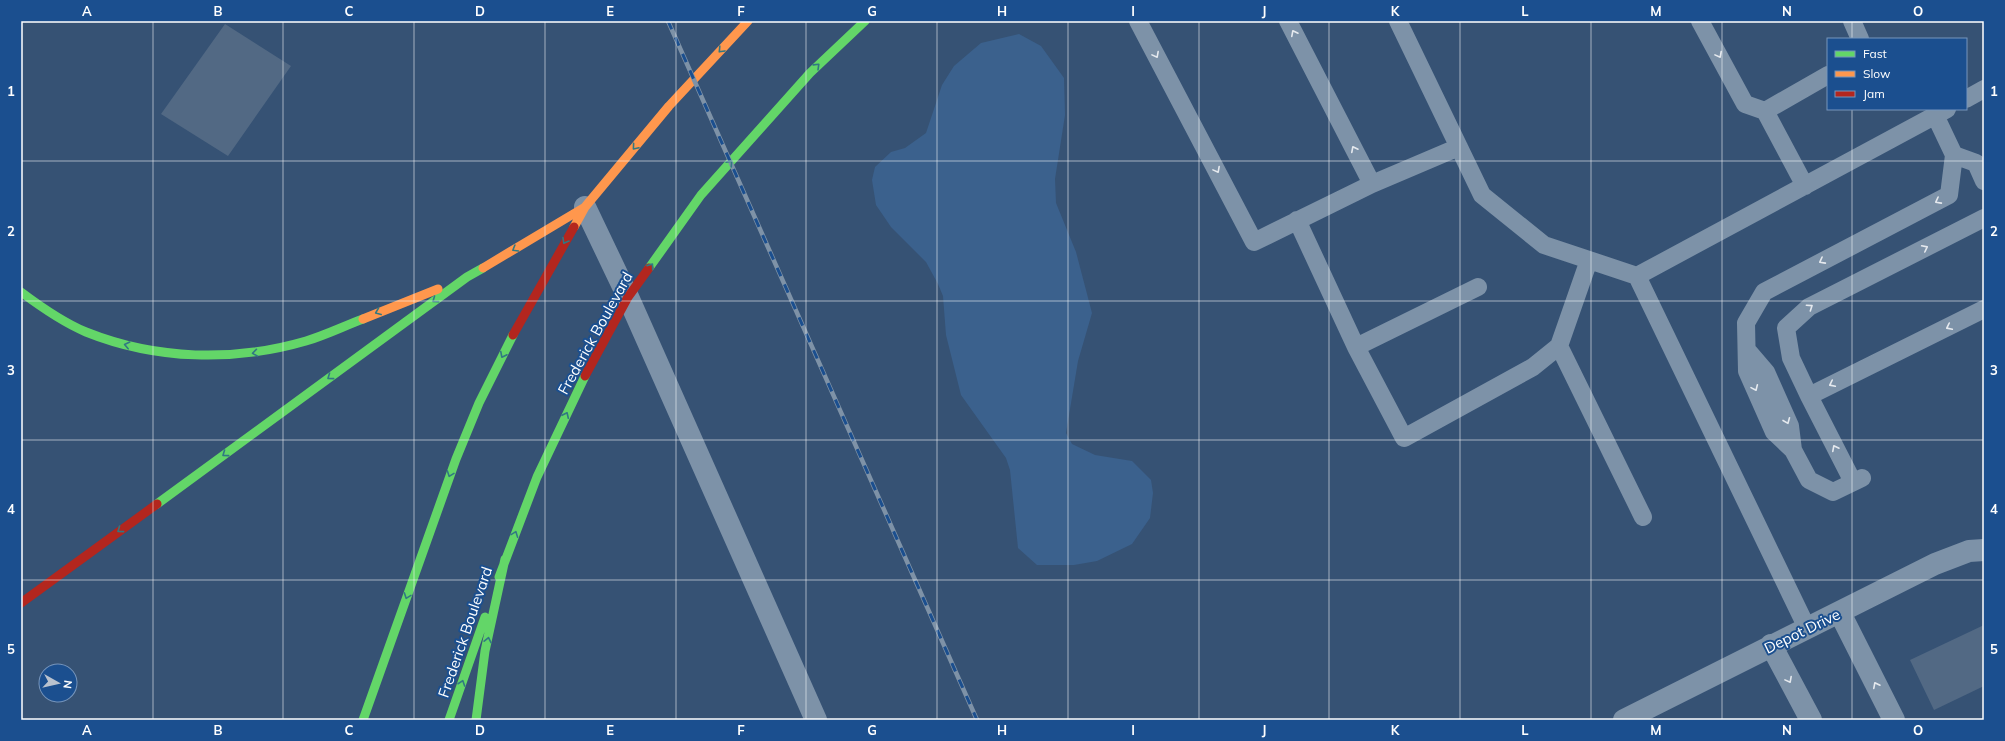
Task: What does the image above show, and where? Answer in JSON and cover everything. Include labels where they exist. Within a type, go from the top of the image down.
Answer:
[{"type":"main road","points":[[363,720],[456,459],[479,403],[524,313],[585,207],[669,106],[748,21]]},
{"type":"main road","name":"Frederick Boulevard","points":[[449,720],[505,559],[537,477],[583,379],[628,297],[701,195],[810,73],[865,21]]},
{"type":"main road","points":[[21,602],[467,278],[585,207]]},
{"type":"main road","points":[[21,292],[32,302],[74,327],[112,342],[163,354],[214,357],[255,353],[305,341],[467,278]]},
{"type":"main road","points":[[476,720],[485,651],[505,559]]},
{"type":"street","points":[[585,207],[628,297],[816,720]]},
{"type":"street","name":"Depot Drive","points":[[1624,720],[1771,645],[1840,613],[1935,564],[1969,551],[1984,550]]},
{"type":"street","points":[[1840,613],[1894,720]]},
{"type":"street","points":[[1771,645],[1811,720]]},
{"type":"lane","points":[[1138,21],[1254,242],[1372,184],[1460,147]]},
{"type":"lane","points":[[1288,21],[1372,184]]},
{"type":"lane","points":[[1398,21],[1482,195],[1544,245],[1637,276],[1807,628]]},
{"type":"lane","points":[[1700,21],[1745,104],[1765,111],[1804,186]]},
{"type":"lane","points":[[1852,21],[1860,38]]},
{"type":"lane","points":[[1765,111],[1827,76]]},
{"type":"lane","points":[[1967,98],[1984,89]]},
{"type":"lane","points":[[1637,276],[1941,112],[1954,155],[1949,195],[1764,292],[1746,323],[1748,351],[1766,372],[1790,426],[1793,450],[1809,480],[1833,492],[1857,480],[1809,396],[1791,358],[1786,328],[1809,307],[1984,218]]},
{"type":"lane","points":[[1954,155],[1976,163],[1984,180]]},
{"type":"lane","points":[[1297,220],[1356,347],[1404,438],[1533,367],[1559,346],[1589,260]]},
{"type":"lane","points":[[1356,347],[1478,287]]},
{"type":"lane","points":[[1809,396],[1984,309]]},
{"type":"lane","points":[[1559,346],[1643,517]]},
{"type":"water","points":[[1019,34],[1041,46],[1064,78],[1065,115],[1055,179],[1056,203],[1076,252],[1092,313],[1078,361],[1066,433],[1072,444],[1095,455],[1132,461],[1151,480],[1153,493],[1150,518],[1132,544],[1097,561],[1074,565],[1037,565],[1018,548],[1010,470],[1006,458],[961,395],[946,335],[943,296],[926,262],[891,227],[876,205],[872,180],[875,167],[891,152],[905,148],[926,133],[942,85],[954,66],[981,43]]},
{"type":"building","points":[[225,24],[291,66],[228,156],[161,114]]},
{"type":"building","points":[[1984,625],[1984,686],[1934,710],[1910,660]]},
{"type":"railway","points":[[668,21],[977,720]]},
{"type":"traffic: fast","points":[[649,268],[701,195],[810,73],[865,21]]},
{"type":"traffic: fast","points":[[157,504],[467,277],[483,268]]},
{"type":"traffic: fast","points":[[21,292],[60,319],[86,332],[113,341],[167,353],[223,355],[279,348],[313,339],[363,319]]},
{"type":"traffic: fast","points":[[363,720],[456,459],[479,403],[513,335]]},
{"type":"traffic: fast","points":[[499,577],[537,477],[585,376]]},
{"type":"traffic: fast","points":[[476,720],[485,651],[505,559]]},
{"type":"traffic: fast","points":[[449,720],[485,617]]},
{"type":"traffic: slow","points":[[574,227],[585,207],[669,106],[748,21]]},
{"type":"traffic: slow","points":[[483,268],[585,207]]},
{"type":"traffic: slow","points":[[363,319],[438,289]]},
{"type":"traffic: jam","points":[[513,335],[574,227]]},
{"type":"traffic: jam","points":[[585,376],[628,297],[649,268]]},
{"type":"traffic: jam","points":[[21,603],[157,504]]}]
